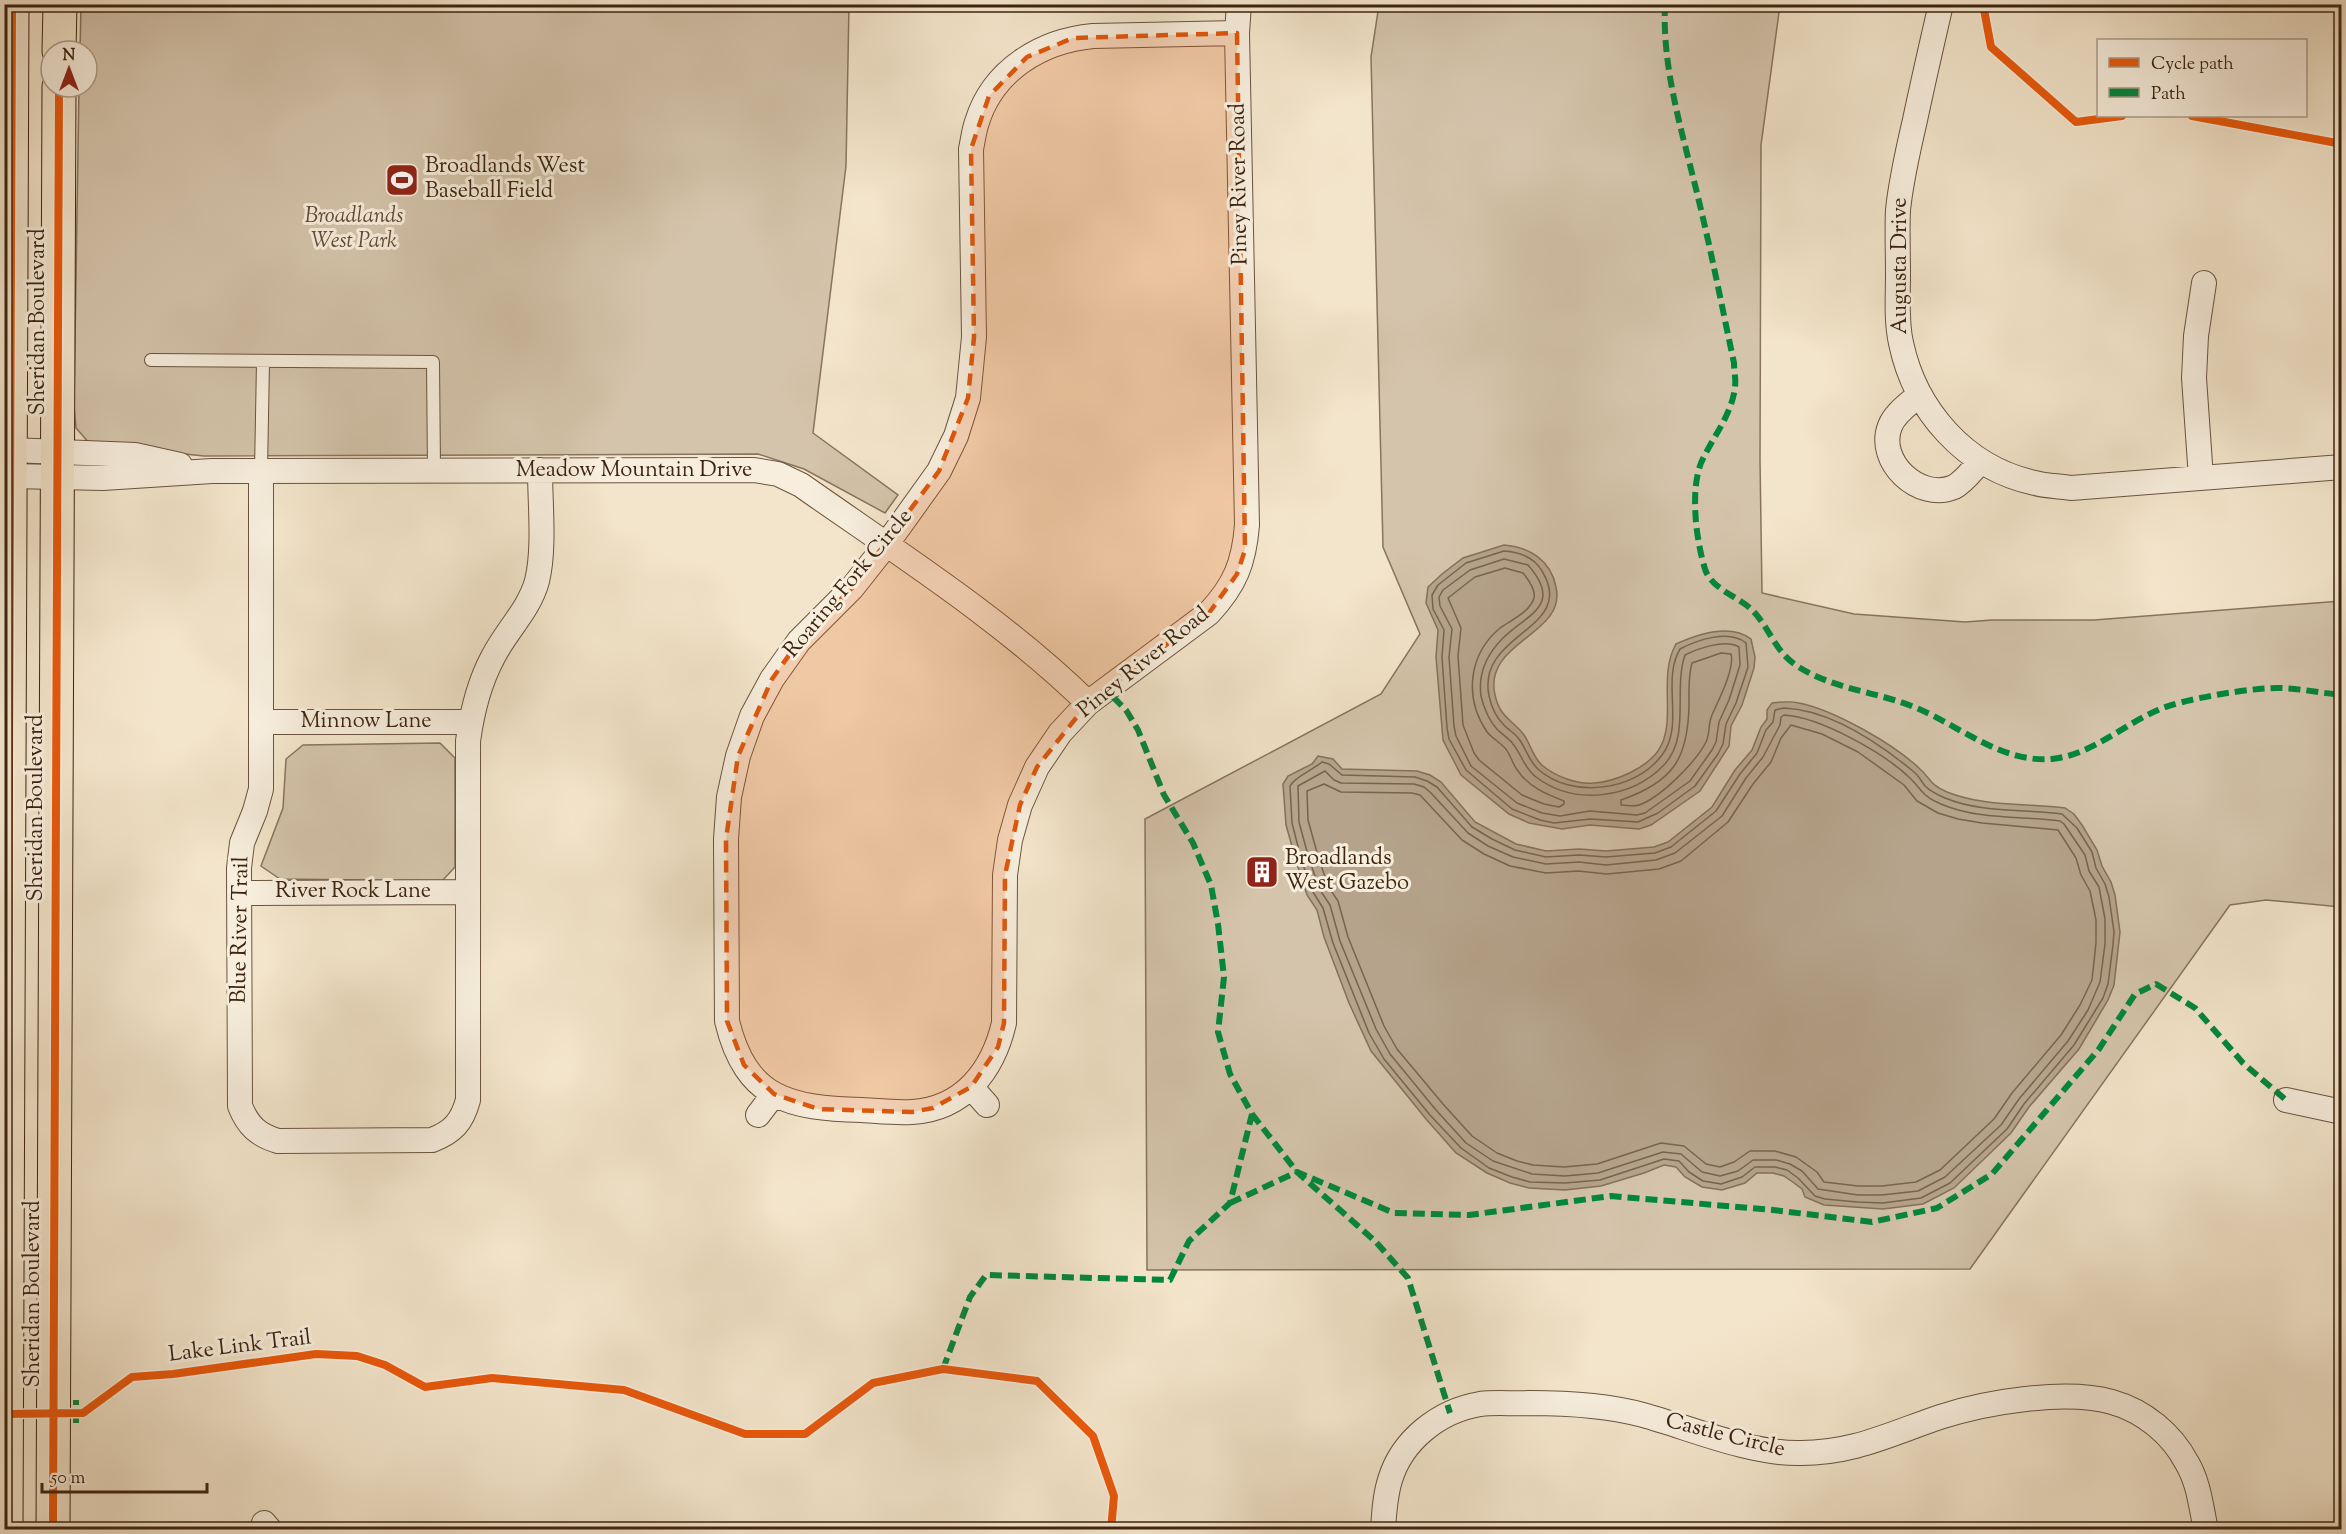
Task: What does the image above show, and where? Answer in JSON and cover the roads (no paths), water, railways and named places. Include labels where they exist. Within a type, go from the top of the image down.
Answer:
[{"type":"main road","name":"Sheridan Boulevard","points":[[6,1530],[12,4]]},
{"type":"main road","points":[[59,39],[60,4]]},
{"type":"main road","name":"Sheridan Boulevard","points":[[53,1530],[59,99]]},
{"type":"street","name":"Piney River Road","points":[[970,1087],[987,1068],[998,1047],[1004,1023],[1005,875],[1010,840],[1020,805],[1037,767],[1060,733],[1088,703],[1113,682],[1209,613],[1224,597],[1237,574],[1245,550],[1247,525],[1237,33],[1239,4]]},
{"type":"street","name":"Augusta Drive","points":[[1941,4],[1904,169],[1898,211],[1900,340],[1908,370],[1919,395],[1941,427],[1957,443],[1981,461],[2006,474],[2035,483],[2071,488],[2342,467]]},
{"type":"street","name":"Roaring Fork Circle","points":[[970,1087],[955,1099],[912,1112],[818,1109],[796,1104],[774,1094],[760,1084],[744,1065],[732,1043],[727,1022],[726,838],[729,796],[738,756],[752,716],[772,679],[799,641],[852,588],[886,545],[939,471],[956,436],[968,398],[974,337],[971,149],[977,121],[1004,65],[1027,57],[1048,45],[1073,38],[1237,33]]},
{"type":"street","points":[[2201,478],[2194,378],[2196,336],[2204,283]]},
{"type":"street","points":[[1919,395],[1895,417],[1889,428],[1888,443],[1892,458],[1901,473],[1914,484],[1930,489],[1946,489],[1956,486],[1981,461]]},
{"type":"street","name":"Meadow Mountain Drive","points":[[11,463],[56,464],[102,478],[212,471],[754,470],[778,474],[801,485],[1015,638],[1053,669],[1088,703]]},
{"type":"street","name":"Blue River Trail","points":[[261,471],[261,789],[242,843],[239,868],[240,1106],[260,1144],[278,1141],[432,1140],[472,1120],[468,1100],[468,741],[479,688],[493,656],[528,603],[537,581],[540,557],[540,470]]},
{"type":"street","name":"Minnow Lane","points":[[262,722],[471,722]]},
{"type":"street","name":"River Rock Lane","points":[[239,892],[468,892]]},
{"type":"street","points":[[970,1087],[987,1105]]},
{"type":"street","points":[[758,1115],[774,1094]]},
{"type":"street","points":[[2286,1100],[2342,1112]]},
{"type":"street","name":"Castle Circle","points":[[1383,1530],[1385,1502],[1390,1479],[1406,1449],[1417,1435],[1437,1420],[1457,1410],[1482,1404],[1563,1403],[1602,1407],[1640,1414],[1761,1450],[1795,1454],[1829,1452],[1863,1446],[1942,1416],[1985,1405],[2030,1399],[2084,1397],[2112,1402],[2134,1411],[2156,1425],[2175,1443],[2188,1463],[2197,1485],[2206,1530]]},
{"type":"lane","points":[[151,360],[433,362],[434,470]]},
{"type":"lane","points":[[261,471],[263,362]]},
{"type":"water","points":[[1504,545],[1530,552],[1544,562],[1556,587],[1556,603],[1549,617],[1501,662],[1495,677],[1497,703],[1507,718],[1524,735],[1540,763],[1548,770],[1567,779],[1581,783],[1611,780],[1638,768],[1658,751],[1667,727],[1668,671],[1676,644],[1704,634],[1724,631],[1743,634],[1751,639],[1755,657],[1754,668],[1742,705],[1731,726],[1729,746],[1700,791],[1651,825],[1639,829],[1590,825],[1562,829],[1529,823],[1509,814],[1461,775],[1443,740],[1436,657],[1438,630],[1426,603],[1428,587],[1463,558]]},
{"type":"water","points":[[1772,703],[1799,703],[1846,720],[1895,749],[1909,759],[1934,784],[1947,792],[1976,800],[2065,808],[2074,814],[2097,850],[2102,866],[2111,882],[2120,932],[2114,985],[2108,1000],[2079,1049],[2029,1107],[2011,1133],[1954,1188],[1923,1204],[1883,1209],[1824,1205],[1805,1197],[1802,1189],[1794,1183],[1784,1176],[1773,1173],[1757,1173],[1745,1183],[1722,1190],[1702,1187],[1685,1177],[1676,1167],[1664,1165],[1601,1186],[1565,1190],[1529,1188],[1487,1173],[1456,1153],[1371,1051],[1349,1003],[1324,937],[1317,910],[1307,895],[1286,825],[1283,784],[1288,776],[1312,764],[1318,756],[1333,759],[1342,769],[1417,771],[1441,782],[1475,822],[1516,844],[1546,851],[1579,849],[1606,851],[1654,847],[1668,842],[1712,807],[1735,770],[1752,750],[1761,727],[1767,719],[1767,710]]},
{"type":"place","name":"Broadlands West Baseball Field","points":[[402,180]]},
{"type":"place","name":"Broadlands West Gazebo","points":[[1262,872]]},
{"type":"park label","name":"Broadlands West Park","points":[[354,230]]}]
